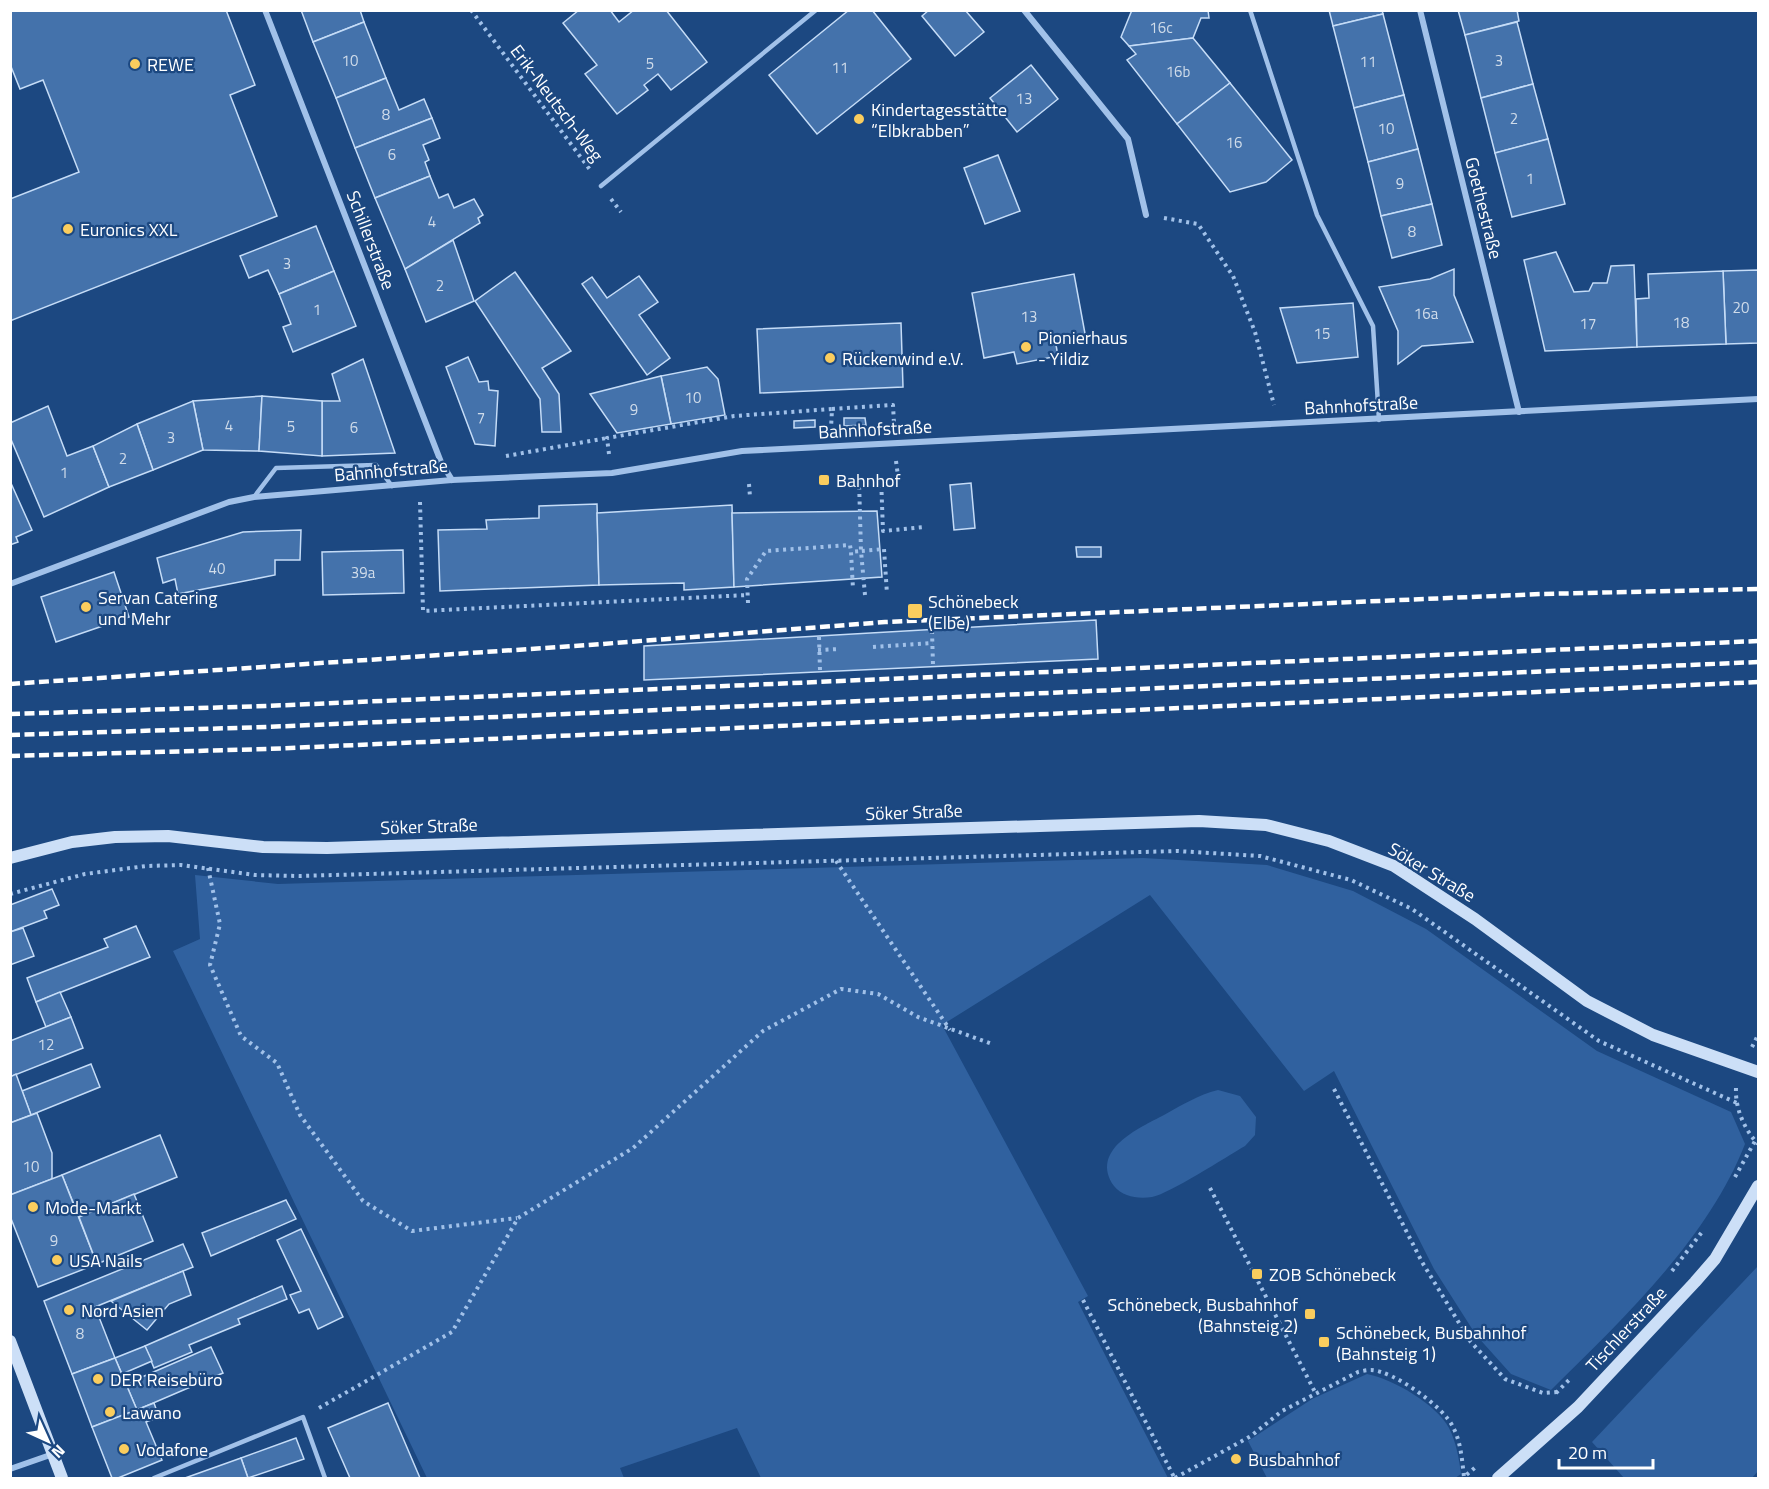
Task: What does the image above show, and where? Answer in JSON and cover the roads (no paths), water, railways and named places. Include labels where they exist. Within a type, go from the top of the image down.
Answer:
[{"type":"street","name":"Schillerstraße","points":[[265,10],[441,462],[452,480]]},
{"type":"street","points":[[1024,10],[1128,139],[1146,215]]},
{"type":"street","name":"Goethestraße","points":[[1420,10],[1519,412]]},
{"type":"street","name":"Bahnhofstraße","points":[[10,584],[229,502],[254,496],[452,480],[612,473],[742,451],[1758,399]]},
{"type":"street","name":"Söker Straße","points":[[10,858],[72,842],[115,837],[168,836],[263,847],[327,848],[1199,821],[1266,825],[1329,841],[1394,866],[1475,919],[1587,1002],[1653,1035],[1758,1072]]},
{"type":"street","name":"Tischlerstraße","points":[[1498,1479],[1578,1407],[1695,1282],[1715,1259],[1758,1186]]},
{"type":"street","points":[[10,1341],[62,1479]]},
{"type":"street","points":[[10,1469],[53,1454]]},
{"type":"lane","points":[[601,186],[816,10]]},
{"type":"lane","points":[[1250,10],[1317,215],[1373,326],[1379,420]]},
{"type":"lane","points":[[254,496],[276,468],[376,465],[392,486]]},
{"type":"lane","points":[[154,1479],[303,1417],[325,1479]]},
{"type":"railway","points":[[10,684],[589,645],[885,622],[1542,594],[1758,589]]},
{"type":"railway","points":[[10,714],[266,706],[1758,641]]},
{"type":"railway","points":[[10,735],[266,727],[1758,662]]},
{"type":"railway","points":[[10,756],[268,749],[1758,682]]},
{"type":"place","name":"REWE","points":[[135,64]]},
{"type":"place","name":"Kindertagesstätte “Elbkrabben”","points":[[859,119]]},
{"type":"place","name":"Euronics XXL","points":[[68,229]]},
{"type":"place","name":"Pionierhaus - Yildiz","points":[[1026,347]]},
{"type":"place","name":"Rückenwind e.V.","points":[[830,358]]},
{"type":"place","name":"Bahnhof","points":[[824,480]]},
{"type":"place","name":"Servan Catering und Mehr","points":[[86,607]]},
{"type":"place","name":"Schönebeck (Elbe)","points":[[915,611]]},
{"type":"place","name":"Mode-Markt","points":[[33,1207]]},
{"type":"place","name":"USA Nails","points":[[57,1260]]},
{"type":"place","name":"ZOB Schönebeck","points":[[1257,1274]]},
{"type":"place","name":"Nord Asien","points":[[69,1310]]},
{"type":"place","name":"Schönebeck, Busbahnhof (Bahnsteig 2)","points":[[1310,1314]]},
{"type":"place","name":"Schönebeck, Busbahnhof (Bahnsteig 1)","points":[[1324,1342]]},
{"type":"place","name":"DER Reisebüro","points":[[98,1379]]},
{"type":"place","name":"Lawano","points":[[110,1412]]},
{"type":"place","name":"Vodafone","points":[[124,1449]]},
{"type":"place","name":"Busbahnhof","points":[[1236,1459]]}]
